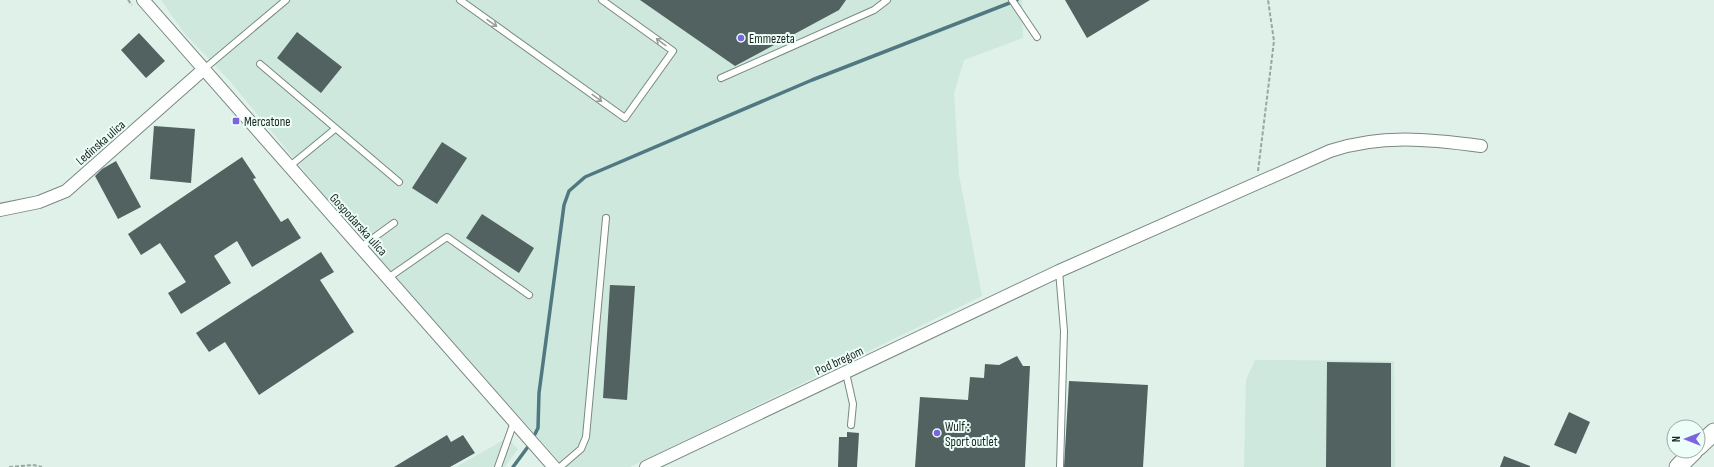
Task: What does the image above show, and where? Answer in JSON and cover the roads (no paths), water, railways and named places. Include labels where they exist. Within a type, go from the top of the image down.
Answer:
[{"type":"street","name":"Gospodarska ulica","points":[[143,0],[554,467]]},
{"type":"street","name":"Ledinska ulica","points":[[0,210],[39,202],[66,191],[204,69]]},
{"type":"street","name":"Pod bregom","points":[[646,467],[1043,278],[1288,170],[1349,145],[1399,138],[1432,139],[1481,146]]},
{"type":"street","points":[[1706,440],[1714,432]]},
{"type":"street","points":[[1678,467],[1686,459]]},
{"type":"lane","points":[[204,69],[286,0]]},
{"type":"lane","points":[[460,0],[625,118],[673,50],[602,0]]},
{"type":"lane","points":[[721,78],[874,10],[887,0]]},
{"type":"lane","points":[[1012,0],[1037,37]]},
{"type":"lane","points":[[260,64],[399,182]]},
{"type":"lane","points":[[290,166],[335,128]]},
{"type":"lane","points":[[560,467],[582,449],[586,437],[606,218]]},
{"type":"lane","points":[[361,247],[394,223]]},
{"type":"lane","points":[[388,278],[447,237],[529,295]]},
{"type":"lane","points":[[1059,271],[1064,331],[1060,467]]},
{"type":"lane","points":[[846,373],[852,394],[851,425]]},
{"type":"lane","points":[[498,467],[515,421]]},
{"type":"waterway","points":[[513,467],[530,444],[538,428],[539,393],[564,205],[569,191],[585,177],[812,80],[1017,0]]},
{"type":"place","name":"Emmezeta","points":[[741,38]]},
{"type":"place","name":"Mercatone","points":[[236,121]]},
{"type":"place","name":"Wulf : Sport outlet","points":[[937,433]]}]
